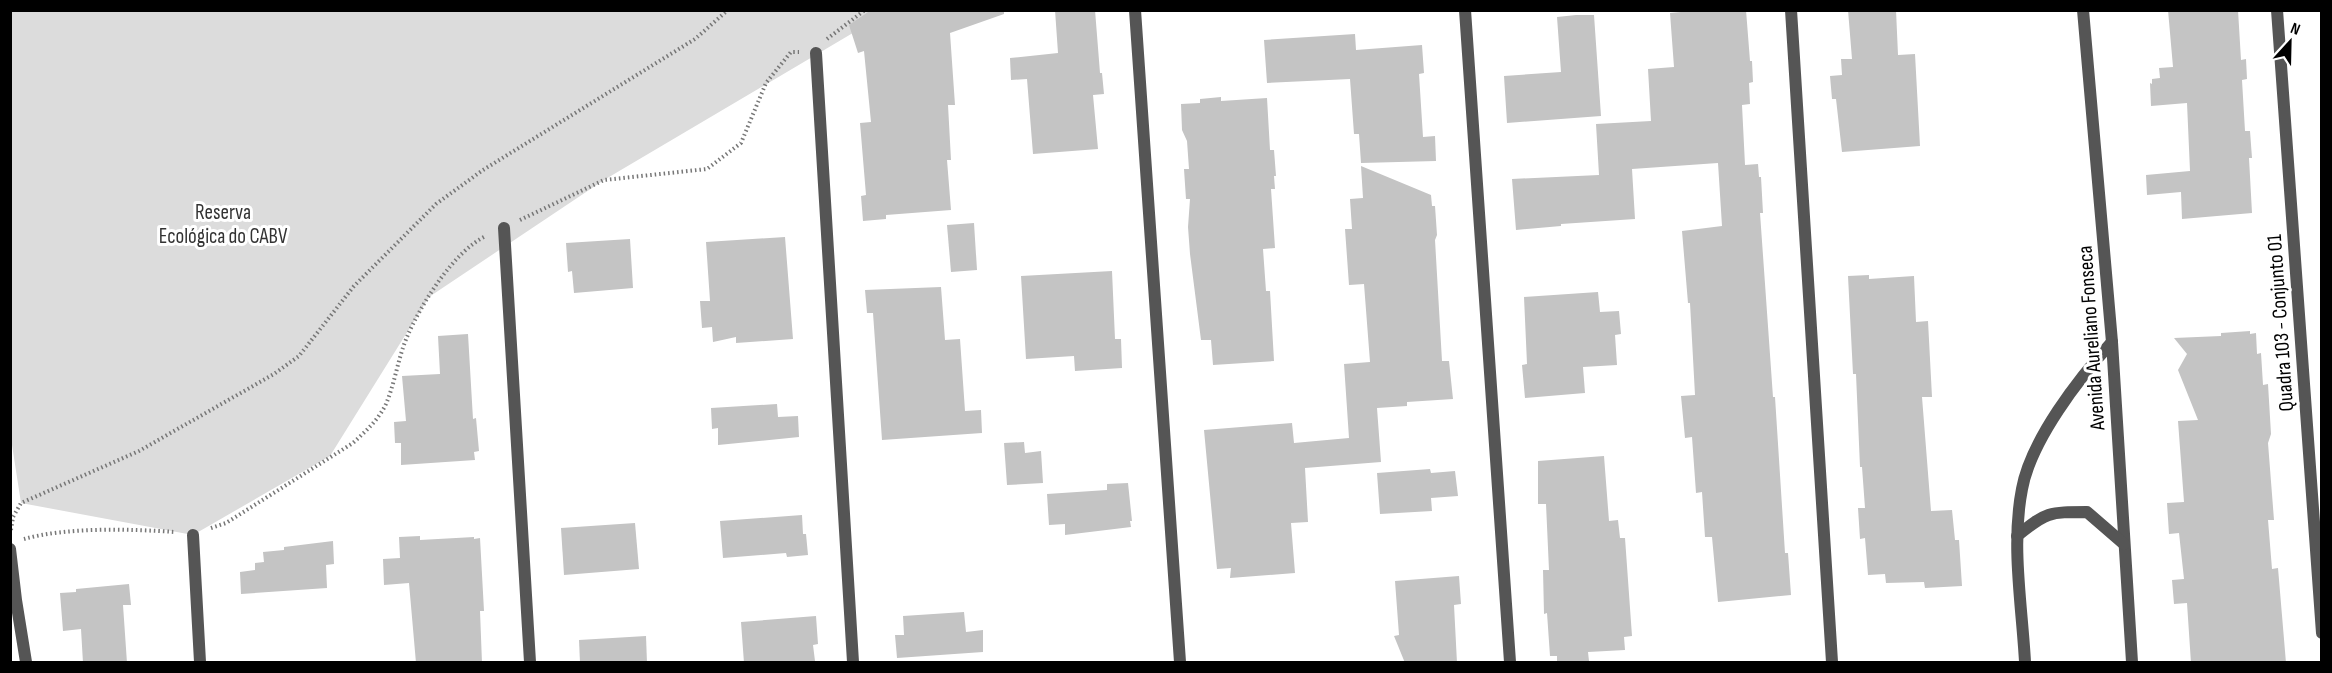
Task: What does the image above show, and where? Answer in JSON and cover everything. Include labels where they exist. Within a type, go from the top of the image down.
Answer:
[{"type":"street","points":[[1135,10],[1180,663]]},
{"type":"street","points":[[1465,10],[1510,663]]},
{"type":"street","points":[[1791,10],[1832,663]]},
{"type":"street","name":"Avenida Aureliano Fonseca","points":[[2083,10],[2112,342],[2132,663]]},
{"type":"street","name":"Quadra 103 - Conjunto 01","points":[[2277,10],[2322,633]]},
{"type":"street","points":[[816,53],[853,663]]},
{"type":"street","points":[[504,228],[530,663]]},
{"type":"street","points":[[2025,663],[2017,536],[2022,489],[2028,465],[2078,380],[2112,342]]},
{"type":"street","points":[[2017,536],[2040,517],[2059,512],[2087,512],[2124,544]]},
{"type":"street","points":[[193,535],[200,663]]},
{"type":"street","points":[[15,544],[16,600],[26,663]]},
{"type":"path","points":[[10,537],[13,518],[21,503],[139,451],[274,374],[298,356],[354,286],[436,204],[483,170],[695,39],[728,10]]},
{"type":"path","points":[[15,544],[47,534],[105,531],[149,530],[193,535],[226,523],[353,443],[370,427],[386,405],[407,337],[429,297],[452,265],[479,239],[604,180],[707,169],[741,143],[766,83],[791,52],[816,53],[831,34],[865,10]]},
{"type":"green space","name":"Reserva Ecológica do CABV","points":[[10,11],[890,11],[604,180],[429,297],[330,456],[193,535],[21,503],[10,432]]},
{"type":"building","points":[[871,10],[1004,10],[1004,14],[950,33],[955,105],[948,105],[951,160],[947,160],[951,210],[886,215],[886,219],[863,221],[861,196],[866,195],[860,123],[871,122],[864,51],[858,53],[849,25]]},
{"type":"building","points":[[1055,10],[1095,10],[1104,94],[1093,95],[1098,149],[1033,154],[1027,79],[1011,80],[1010,58],[1058,53]]},
{"type":"building","points":[[1746,10],[1753,82],[1749,83],[1750,104],[1742,105],[1745,165],[1758,164],[1759,177],[1761,177],[1763,213],[1760,213],[1773,397],[1775,397],[1785,553],[1788,553],[1791,595],[1718,602],[1712,537],[1705,537],[1702,492],[1696,493],[1692,437],[1685,438],[1681,396],[1695,395],[1690,303],[1688,303],[1682,231],[1722,226],[1718,163],[1632,169],[1635,219],[1561,224],[1561,226],[1516,230],[1512,179],[1599,175],[1596,124],[1651,121],[1648,69],[1674,67],[1670,13]]},
{"type":"building","points":[[1848,10],[1896,10],[1898,55],[1915,54],[1920,146],[1842,152],[1836,99],[1832,99],[1830,76],[1842,75],[1841,59],[1852,59]]},
{"type":"building","points":[[2168,10],[2238,10],[2241,60],[2246,59],[2247,79],[2242,80],[2245,131],[2250,131],[2252,213],[2182,219],[2181,192],[2147,195],[2146,175],[2190,171],[2187,103],[2151,106],[2150,83],[2152,84],[2152,79],[2160,78],[2159,68],[2173,67]]},
{"type":"building","points":[[1594,15],[1601,116],[1507,123],[1504,76],[1561,72],[1557,17]]},
{"type":"building","points":[[1355,34],[1356,50],[1422,45],[1424,73],[1419,74],[1423,137],[1435,136],[1436,161],[1361,163],[1359,134],[1354,134],[1350,79],[1267,83],[1264,40]]},
{"type":"building","points":[[1221,97],[1221,101],[1267,98],[1270,150],[1274,150],[1276,176],[1274,176],[1275,189],[1271,189],[1275,248],[1263,249],[1266,291],[1270,291],[1274,361],[1213,365],[1211,340],[1201,340],[1190,254],[1188,227],[1190,199],[1186,199],[1184,169],[1189,169],[1187,141],[1182,130],[1181,104],[1200,103],[1200,99]]},
{"type":"building","points":[[1361,166],[1431,195],[1432,206],[1435,206],[1437,235],[1435,240],[1442,361],[1449,361],[1453,399],[1407,402],[1407,406],[1377,408],[1381,462],[1305,468],[1308,522],[1291,523],[1295,573],[1230,578],[1231,568],[1217,569],[1204,430],[1292,423],[1294,443],[1349,438],[1344,364],[1370,362],[1364,284],[1349,285],[1345,229],[1352,229],[1350,199],[1363,198]]},
{"type":"building","points":[[974,223],[977,270],[951,272],[947,225]]},
{"type":"building","points":[[785,237],[793,339],[736,343],[736,337],[713,342],[712,327],[702,328],[700,301],[710,301],[706,242]]},
{"type":"building","points":[[630,239],[633,288],[574,293],[572,271],[568,272],[566,243]]},
{"type":"building","points":[[1112,271],[1115,339],[1121,339],[1122,368],[1075,371],[1074,356],[1026,359],[1021,276]]},
{"type":"building","points":[[1869,275],[1869,279],[1914,276],[1916,322],[1928,321],[1932,397],[1922,397],[1931,511],[1952,510],[1955,540],[1959,540],[1962,586],[1925,588],[1924,582],[1886,583],[1885,574],[1868,575],[1865,538],[1860,539],[1858,508],[1865,508],[1862,467],[1860,467],[1856,374],[1853,374],[1848,276]]},
{"type":"building","points":[[941,287],[945,340],[960,339],[965,411],[981,410],[982,433],[882,440],[873,313],[867,313],[865,290]]},
{"type":"building","points":[[1598,292],[1600,312],[1619,311],[1621,334],[1615,335],[1617,365],[1583,367],[1585,393],[1525,398],[1522,365],[1527,364],[1524,297]]},
{"type":"building","points":[[2250,331],[2250,334],[2256,333],[2257,354],[2261,353],[2263,385],[2268,384],[2271,434],[2268,443],[2274,520],[2268,520],[2272,569],[2278,568],[2286,663],[2191,663],[2187,603],[2174,604],[2172,580],[2184,579],[2179,533],[2169,534],[2167,503],[2184,502],[2178,421],[2198,420],[2178,370],[2187,354],[2174,338],[2221,336],[2221,333]]},
{"type":"building","points":[[468,334],[473,419],[476,418],[479,451],[474,452],[475,460],[401,465],[401,443],[395,443],[394,422],[406,421],[402,376],[440,374],[438,336]]},
{"type":"building","points":[[777,404],[778,417],[798,416],[799,437],[718,445],[718,428],[712,429],[711,408]]},
{"type":"building","points":[[1024,442],[1025,453],[1041,451],[1043,483],[1007,485],[1004,443]]},
{"type":"building","points":[[1604,456],[1609,521],[1618,520],[1620,538],[1625,538],[1632,636],[1624,637],[1625,650],[1588,652],[1589,661],[1557,663],[1557,656],[1550,656],[1547,613],[1544,614],[1543,570],[1549,570],[1546,504],[1538,504],[1538,461]]},
{"type":"building","points":[[1430,469],[1431,473],[1455,471],[1458,496],[1431,498],[1432,511],[1380,514],[1377,473]]},
{"type":"building","points":[[1128,483],[1131,527],[1065,535],[1065,524],[1049,525],[1047,494],[1107,490],[1107,484]]},
{"type":"building","points":[[802,515],[803,534],[806,534],[808,555],[787,557],[786,553],[723,558],[720,521]]},
{"type":"building","points":[[635,523],[639,569],[564,575],[561,528]]},
{"type":"building","points":[[420,536],[420,540],[480,538],[484,611],[480,611],[482,663],[416,663],[409,583],[384,585],[383,559],[400,558],[399,537]]},
{"type":"building","points":[[333,541],[334,564],[326,565],[327,588],[241,594],[240,572],[255,570],[255,563],[264,562],[263,552]]},
{"type":"building","points":[[1459,576],[1461,604],[1454,605],[1457,663],[1405,663],[1394,636],[1399,635],[1395,581]]},
{"type":"building","points":[[129,584],[131,605],[123,605],[127,663],[83,663],[81,629],[63,631],[60,593],[76,592],[76,589]]},
{"type":"building","points":[[964,612],[966,632],[983,630],[983,652],[897,658],[895,635],[904,635],[903,616]]},
{"type":"building","points":[[816,616],[818,644],[813,645],[815,661],[744,663],[741,622]]},
{"type":"building","points":[[646,636],[647,663],[580,663],[579,640]]}]
